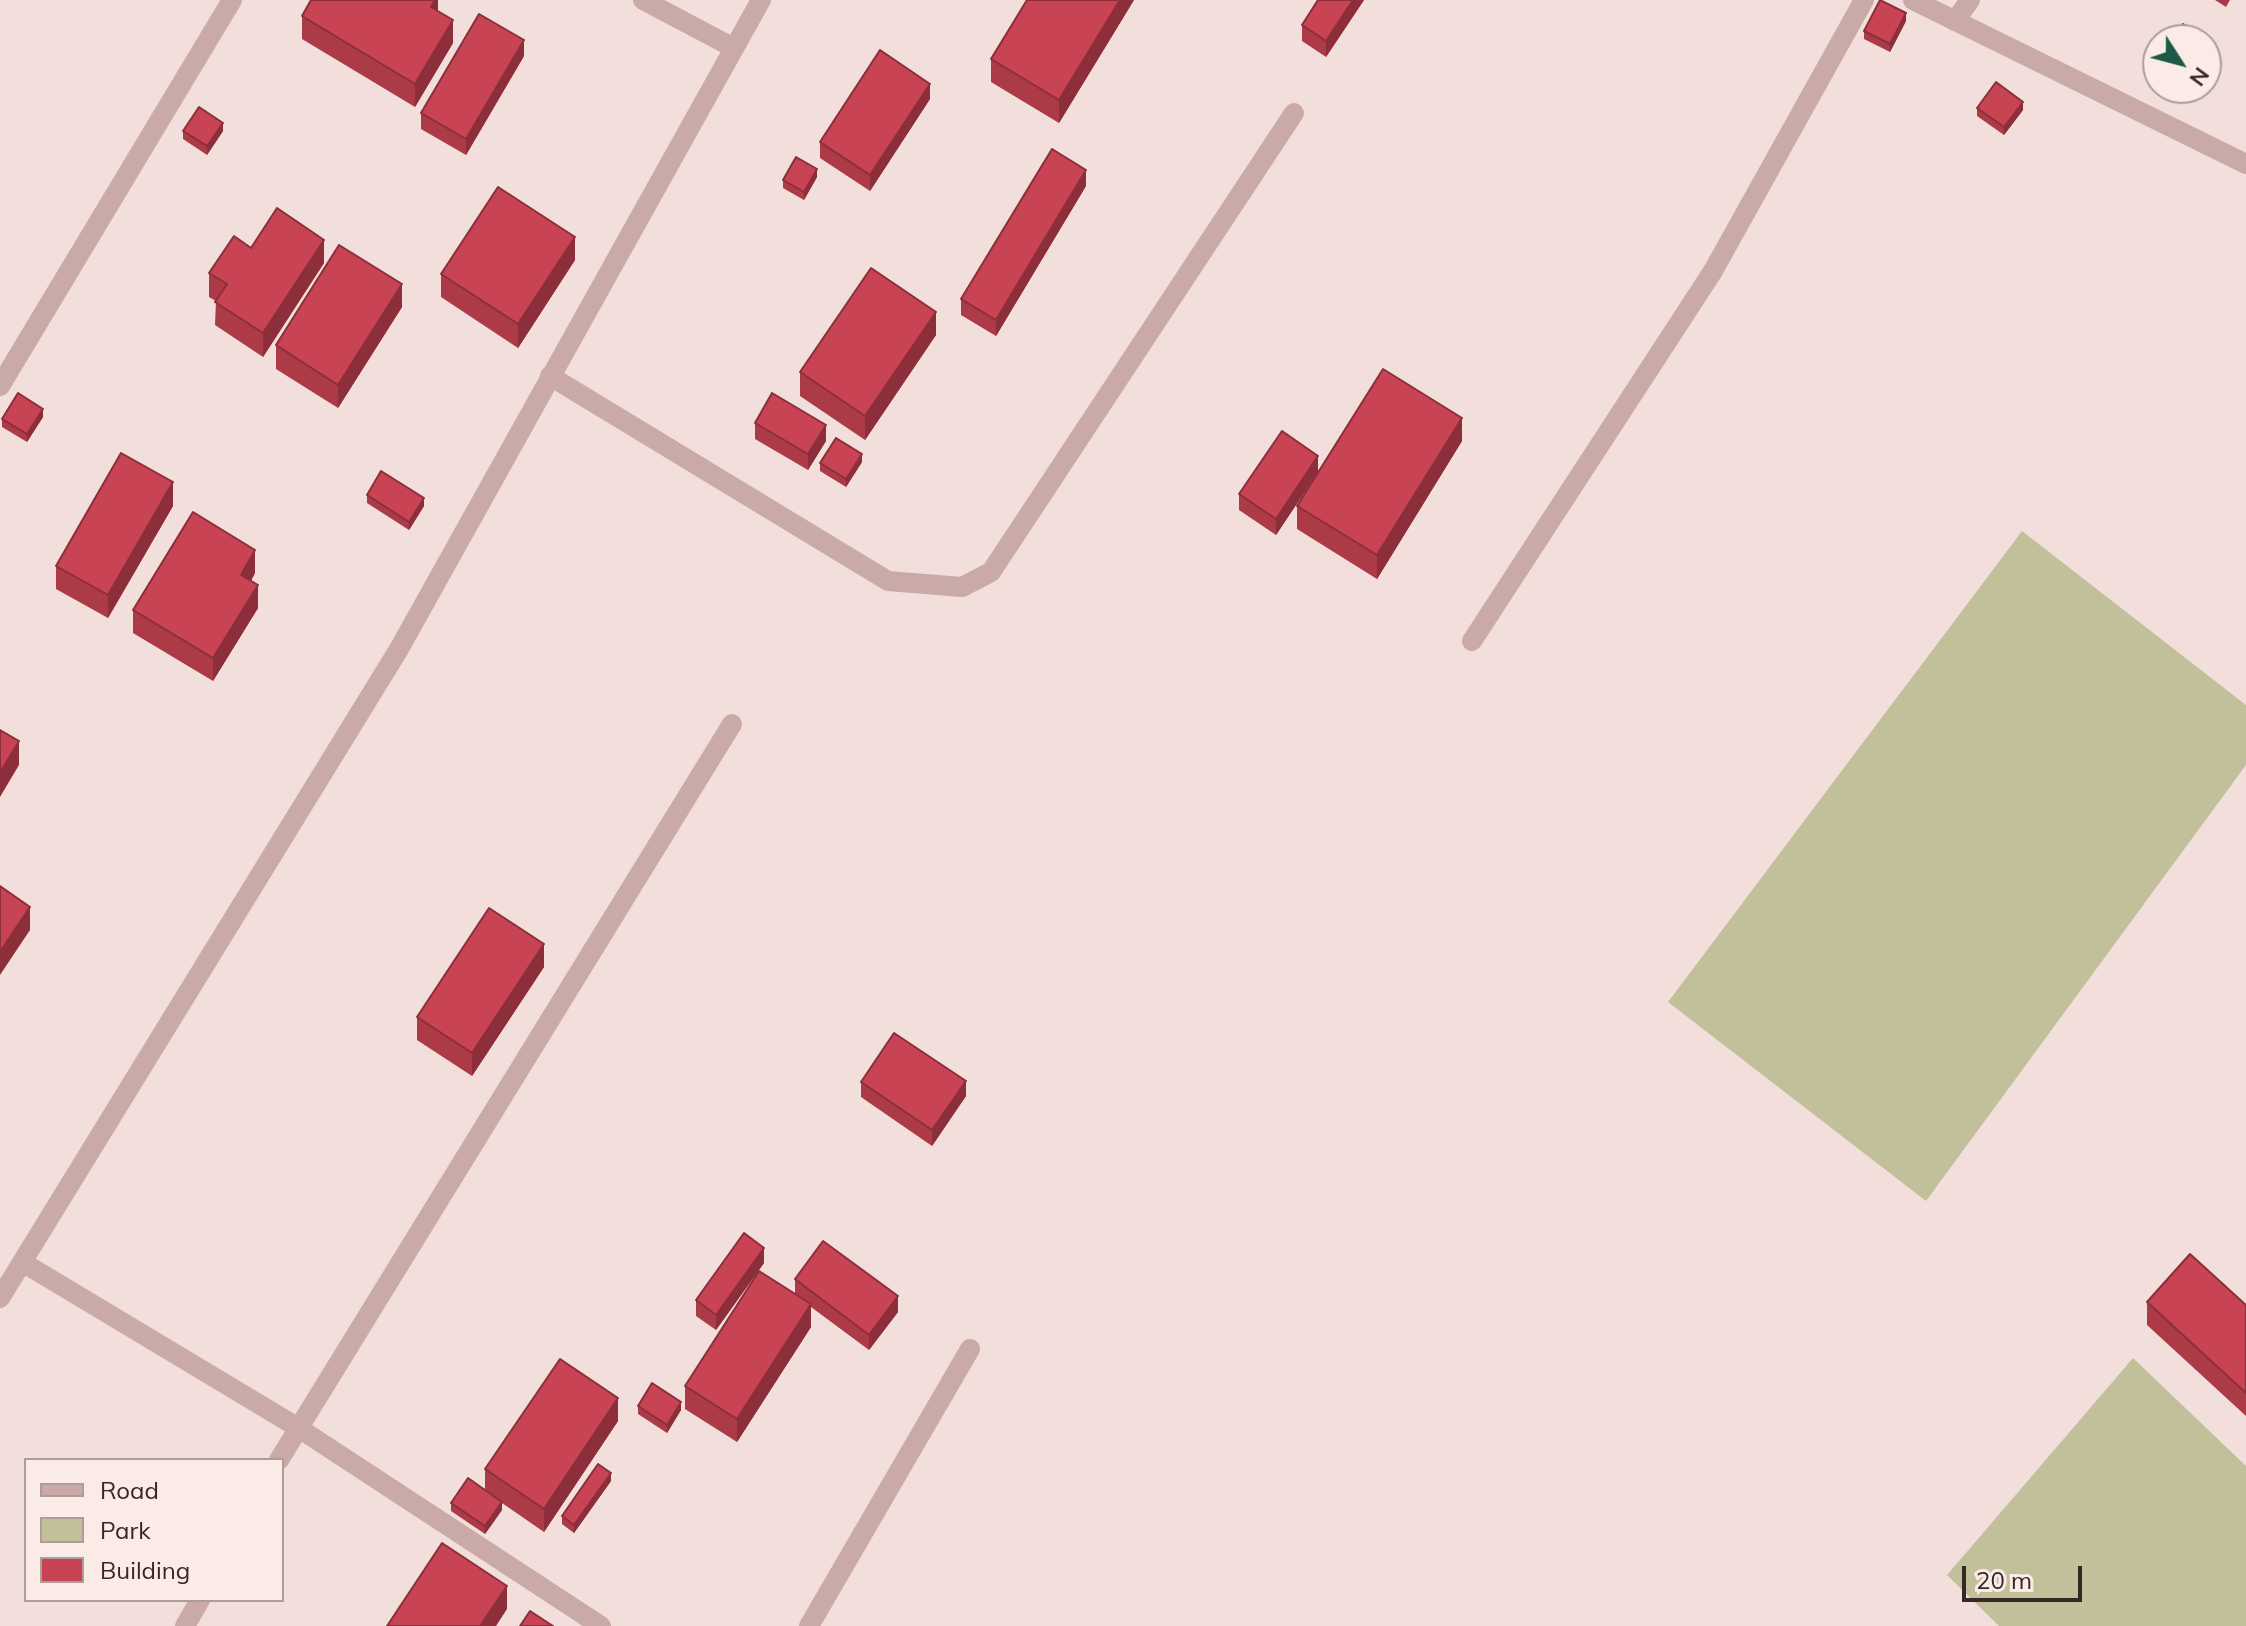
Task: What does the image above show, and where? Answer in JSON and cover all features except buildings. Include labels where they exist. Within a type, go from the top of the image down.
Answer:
[{"type":"street","points":[[0,386],[232,0]]},
{"type":"street","points":[[643,0],[732,47]]},
{"type":"street","points":[[0,1298],[399,649],[732,47],[761,0]]},
{"type":"street","points":[[1472,641],[1713,271],[1864,0]]},
{"type":"street","points":[[1913,0],[2246,164]]},
{"type":"street","points":[[1955,21],[1970,0]]},
{"type":"street","points":[[550,376],[888,581],[962,587],[991,572],[1294,113]]},
{"type":"street","points":[[280,1458],[732,724]]},
{"type":"street","points":[[22,1262],[297,1427],[601,1626]]},
{"type":"street","points":[[809,1626],[970,1349]]},
{"type":"street","points":[[185,1626],[199,1602]]},
{"type":"green space","points":[[2022,531],[2246,705],[2246,765],[1926,1201],[1668,1002]]},
{"type":"green space","points":[[2133,1358],[2246,1466],[2246,1626],[1999,1626],[1947,1575]]}]
